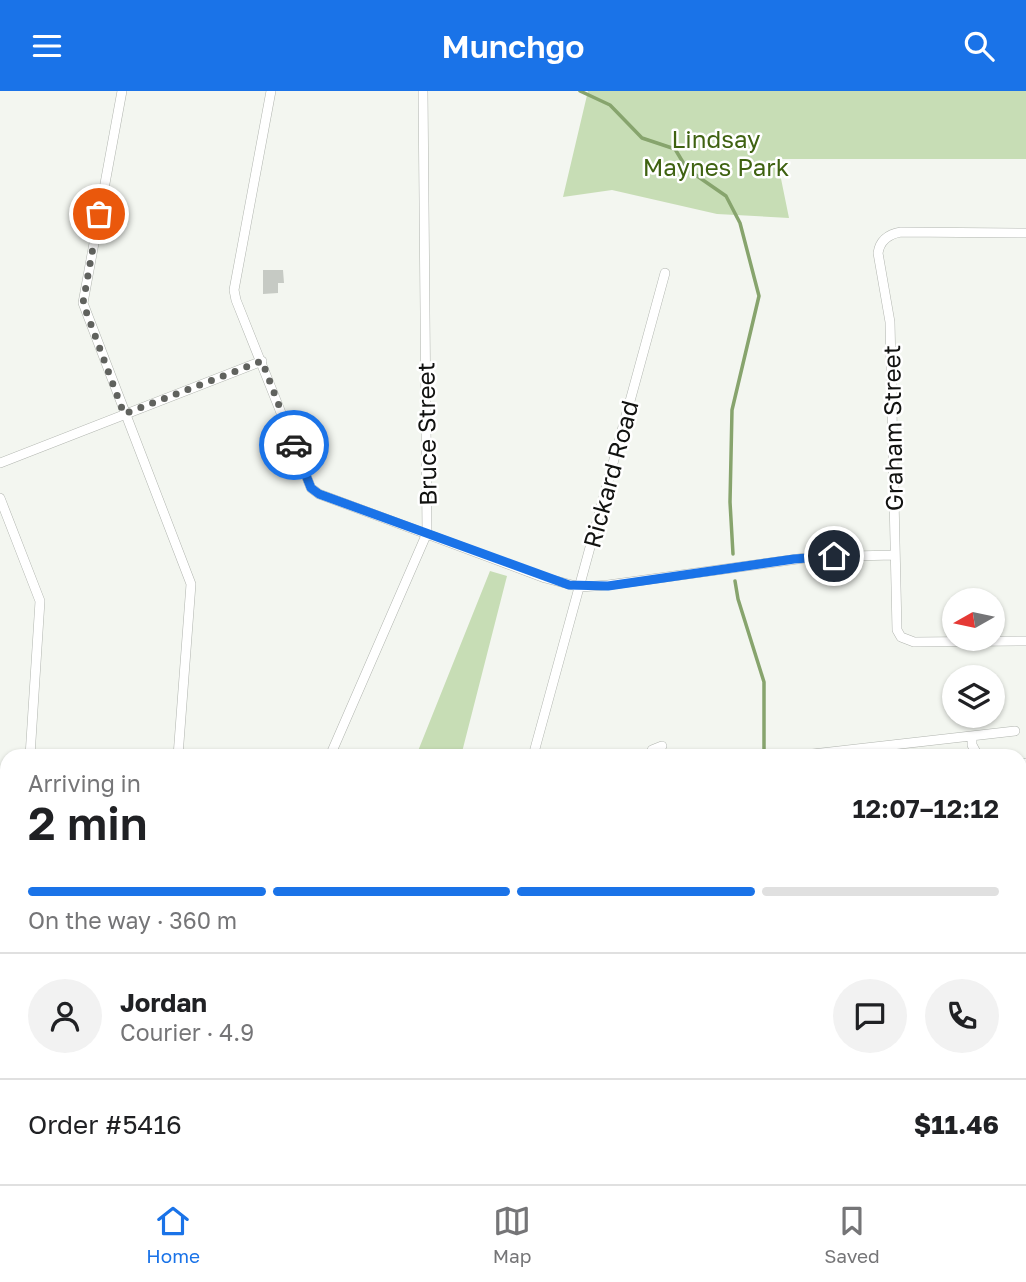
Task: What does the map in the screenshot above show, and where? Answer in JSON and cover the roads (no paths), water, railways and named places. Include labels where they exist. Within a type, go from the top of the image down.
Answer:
[{"type":"street","points":[[122,91],[83,303],[191,584],[179,749]]},
{"type":"street","points":[[271,91],[234,290],[311,488],[319,494],[545,577],[580,587],[608,586],[812,557],[894,555]]},
{"type":"street","name":"Bruce Street","points":[[333,749],[427,533],[423,91]]},
{"type":"street","name":"Graham Street","points":[[1026,233],[901,232],[887,237],[879,246],[890,322],[896,622],[901,637],[914,642],[1026,642]]},
{"type":"street","name":"Rickard Road","points":[[535,749],[665,273]]},
{"type":"street","points":[[0,463],[262,361]]},
{"type":"street","points":[[0,498],[40,601],[30,749]]},
{"type":"street","points":[[842,749],[1015,731]]},
{"type":"street","points":[[972,737],[976,749]]},
{"type":"street","points":[[654,749],[662,746]]},
{"type":"waterway","points":[[580,91],[610,105],[642,138],[675,149],[687,169],[726,196],[740,223],[759,296],[732,410],[730,502],[733,554]]},
{"type":"waterway","points":[[735,581],[764,682],[764,749]]},
{"type":"park label","name":"Lindsay Maynes Park","points":[[716,152]]}]
